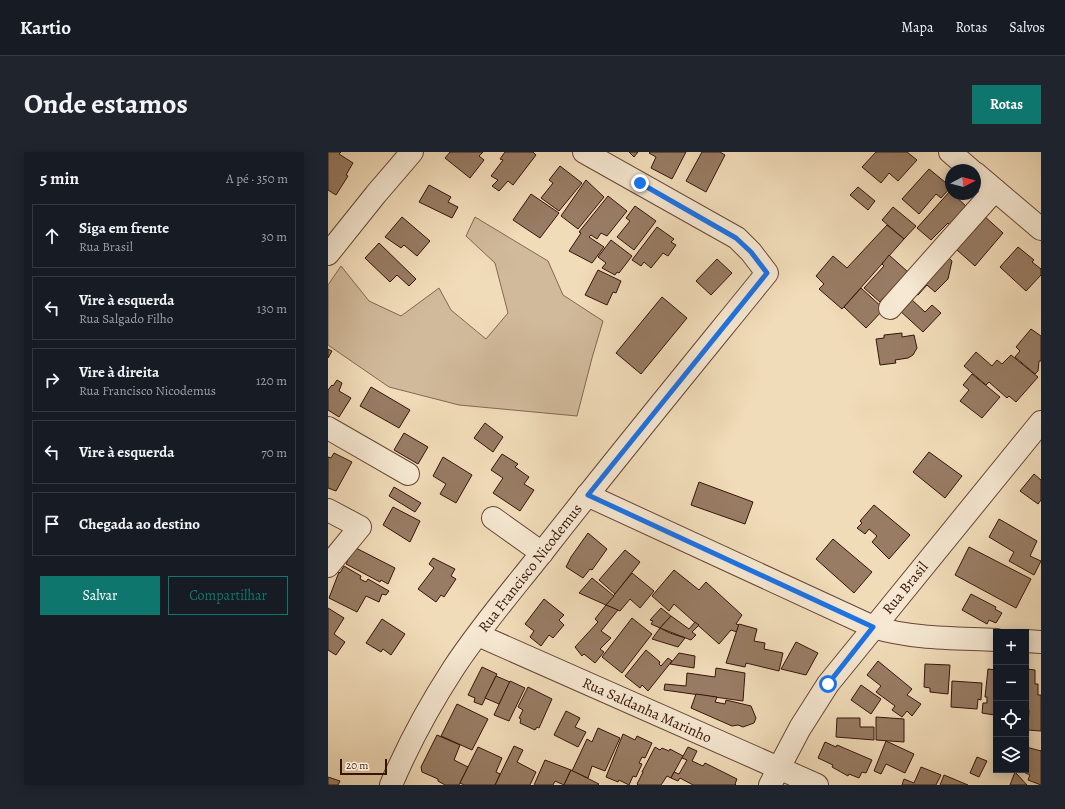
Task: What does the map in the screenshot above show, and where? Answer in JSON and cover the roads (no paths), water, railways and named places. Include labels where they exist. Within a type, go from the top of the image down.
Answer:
[{"type":"street","points":[[328,254],[412,152]]},
{"type":"street","name":"Rua Francisco Nicodemus","points":[[395,784],[412,739],[454,668],[478,635],[588,495],[767,273],[751,252],[736,238],[584,152]]},
{"type":"street","points":[[950,152],[964,164]]},
{"type":"street","points":[[981,178],[1041,229]]},
{"type":"street","points":[[890,308],[994,190]]},
{"type":"street","name":"Rua Brasil","points":[[774,777],[800,728],[828,684],[1041,422]]},
{"type":"street","points":[[328,428],[408,474]]},
{"type":"street","points":[[588,495],[873,627],[897,634],[915,637],[993,640]]},
{"type":"street","points":[[328,510],[360,526],[328,566]]},
{"type":"street","points":[[492,518],[542,553]]},
{"type":"street","name":"Rua Saldanha Marinho","points":[[478,635],[774,777],[817,785]]},
{"type":"street","points":[[1029,642],[1041,642]]}]
